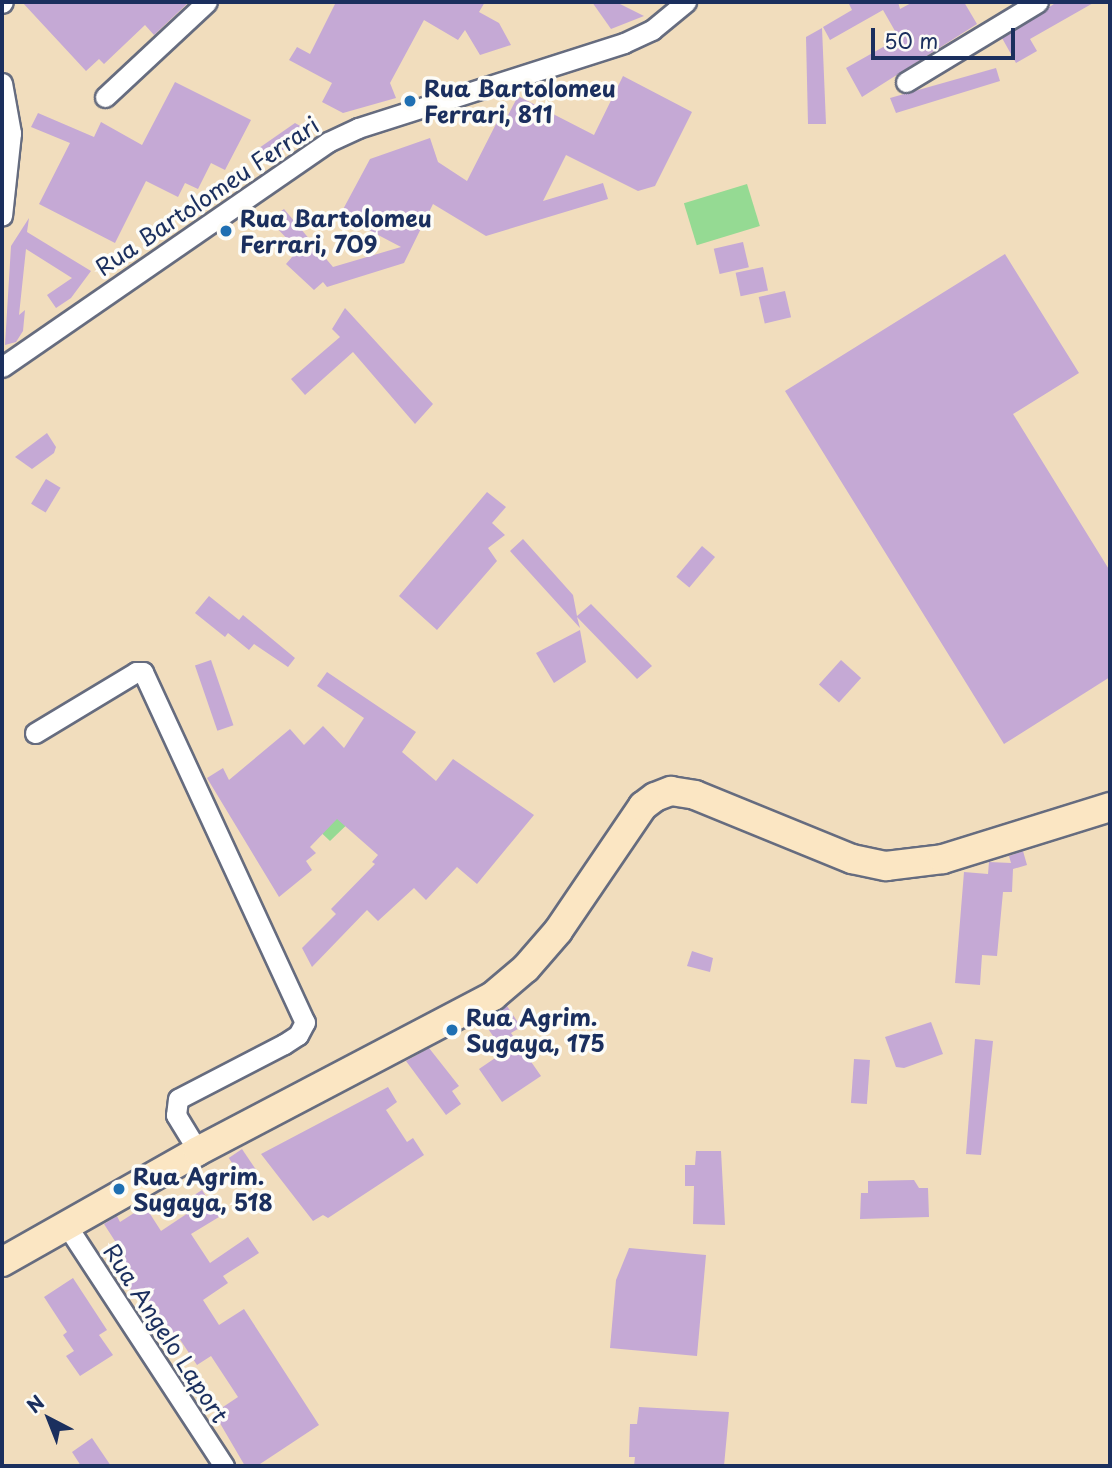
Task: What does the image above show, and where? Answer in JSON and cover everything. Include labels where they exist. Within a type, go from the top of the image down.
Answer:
[{"type":"main road","points":[[2,1262],[198,1151],[493,996],[526,968],[558,931],[643,806],[655,797],[671,791],[695,795],[852,859],[886,866],[943,859],[1110,807]]},
{"type":"street","points":[[105,97],[207,2]]},
{"type":"street","name":"Rua Bartolomeu Ferrari","points":[[2,367],[328,142],[358,128],[624,43],[652,30],[686,2]]},
{"type":"street","points":[[906,82],[1038,2]]},
{"type":"street","points":[[2,83],[11,133],[2,216]]},
{"type":"street","points":[[36,733],[136,672],[144,672],[305,1022],[298,1035],[284,1044],[178,1099],[176,1115],[198,1151]]},
{"type":"street","name":"Rua Angelo Laport","points":[[67,1226],[224,1466]]},
{"type":"green space","points":[[747,184],[760,226],[697,245],[684,203]]},
{"type":"green space","points":[[359,813],[330,841],[313,825]]},
{"type":"building","points":[[22,2],[189,2],[154,35],[145,25],[104,64],[99,59],[86,71]]},
{"type":"building","points":[[336,2],[485,2],[479,12],[499,23],[511,45],[480,55],[465,30],[458,40],[424,20],[390,83],[396,98],[343,113],[322,102],[332,83],[289,60],[297,47],[310,54]]},
{"type":"building","points":[[592,2],[616,2],[644,16],[611,29]]},
{"type":"building","points":[[848,2],[898,2],[900,9],[913,2],[964,2],[977,24],[862,97],[846,68],[899,38],[883,10],[830,40],[823,27],[852,10]]},
{"type":"building","points":[[1057,2],[1095,2],[1030,39],[1037,51],[1016,63],[1002,38]]},
{"type":"building","points":[[822,28],[826,124],[808,124],[806,37]]},
{"type":"building","points":[[996,68],[1000,81],[896,113],[890,98]]},
{"type":"building","points":[[623,76],[692,112],[655,186],[638,191],[566,155],[543,201],[603,183],[608,199],[486,236],[433,204],[404,263],[327,287],[323,282],[314,290],[286,264],[298,250],[269,220],[284,209],[333,267],[401,247],[340,215],[370,159],[430,138],[438,162],[467,181],[498,120],[504,123],[518,96],[594,135]]},
{"type":"building","points":[[175,82],[251,120],[225,170],[211,163],[198,189],[185,183],[178,197],[146,181],[115,243],[39,204],[70,143],[31,127],[38,113],[94,137],[101,122],[142,145]]},
{"type":"building","points":[[295,123],[311,132],[264,162],[249,155]]},
{"type":"building","points":[[29,218],[27,232],[91,271],[71,298],[56,308],[47,295],[72,278],[26,249],[19,315],[25,310],[23,331],[16,342],[5,345],[11,246]]},
{"type":"building","points":[[743,242],[749,267],[720,274],[714,249]]},
{"type":"building","points":[[1005,254],[1079,373],[1013,414],[1110,571],[1110,677],[1004,744],[785,391]]},
{"type":"building","points":[[763,267],[768,290],[741,296],[736,273]]},
{"type":"building","points":[[785,291],[791,317],[765,323],[759,297]]},
{"type":"building","points":[[345,308],[433,404],[415,424],[353,352],[305,395],[291,379],[340,337],[332,329]]},
{"type":"building","points":[[47,433],[56,447],[54,453],[32,469],[15,457]]},
{"type":"building","points":[[46,479],[61,488],[46,513],[31,504]]},
{"type":"building","points":[[487,492],[506,507],[492,523],[505,535],[488,548],[497,561],[437,630],[399,596]]},
{"type":"building","points":[[523,539],[573,595],[577,616],[591,604],[652,666],[637,679],[577,617],[580,628],[510,551]]},
{"type":"building","points":[[702,546],[715,557],[689,588],[676,577]]},
{"type":"building","points":[[209,596],[239,620],[243,615],[295,658],[288,667],[254,644],[249,650],[228,633],[225,637],[195,613]]},
{"type":"building","points":[[580,630],[586,662],[554,683],[536,653]]},
{"type":"building","points":[[211,660],[233,725],[217,731],[195,666]]},
{"type":"building","points":[[841,660],[861,678],[839,703],[819,685]]},
{"type":"building","points":[[327,672],[416,732],[402,752],[436,781],[453,759],[534,815],[477,884],[457,867],[426,900],[414,888],[378,921],[367,910],[312,967],[302,948],[336,914],[331,909],[375,864],[372,862],[378,855],[337,819],[310,847],[316,853],[306,861],[312,870],[279,897],[207,778],[223,768],[229,780],[290,729],[304,745],[323,726],[344,748],[364,718],[317,686]]},
{"type":"building","points":[[1023,851],[1027,865],[1013,869],[1012,892],[1003,892],[997,956],[982,955],[980,985],[955,983],[964,872],[988,874],[989,862],[1011,863],[1009,856]]},
{"type":"building","points":[[692,951],[713,958],[710,972],[687,966]]},
{"type":"building","points":[[507,1006],[521,1027],[511,1033],[541,1076],[502,1102],[479,1069],[504,1052],[482,1020]]},
{"type":"building","points":[[931,1022],[943,1054],[904,1068],[896,1067],[885,1037]]},
{"type":"building","points":[[975,1039],[993,1041],[981,1155],[966,1154]]},
{"type":"building","points":[[429,1048],[459,1086],[452,1091],[461,1104],[446,1115],[406,1061]]},
{"type":"building","points":[[854,1059],[870,1060],[867,1104],[851,1103]]},
{"type":"building","points":[[388,1087],[397,1102],[386,1110],[407,1142],[413,1138],[424,1155],[328,1218],[323,1215],[313,1221],[261,1154]]},
{"type":"building","points":[[242,1149],[256,1170],[243,1179],[229,1158]]},
{"type":"building","points":[[696,1151],[721,1151],[725,1225],[693,1224],[694,1186],[685,1186],[685,1165],[695,1165]]},
{"type":"building","points":[[914,1180],[919,1188],[928,1188],[929,1217],[860,1219],[861,1193],[868,1193],[868,1181]]},
{"type":"building","points":[[202,1190],[219,1217],[191,1234],[210,1263],[248,1237],[259,1253],[223,1276],[228,1283],[203,1300],[219,1325],[244,1309],[319,1425],[257,1466],[245,1466],[214,1413],[238,1397],[211,1356],[197,1365],[175,1332],[162,1340],[114,1262],[122,1252],[104,1224],[117,1216],[120,1222],[145,1206],[161,1231],[191,1211],[185,1201]]},
{"type":"building","points":[[629,1248],[706,1255],[697,1356],[610,1348],[616,1280]]},
{"type":"building","points":[[73,1278],[107,1330],[99,1335],[113,1355],[80,1376],[66,1356],[74,1351],[63,1335],[67,1332],[44,1297]]},
{"type":"building","points":[[639,1407],[729,1412],[724,1466],[634,1466],[635,1457],[629,1457],[630,1424],[637,1424]]},
{"type":"building","points":[[92,1438],[111,1466],[81,1466],[72,1452]]},
{"type":"place","name":"Rua Bartolomeu Ferrari, 811","points":[[410,101]]},
{"type":"place","name":"Rua Bartolomeu Ferrari, 709","points":[[226,231]]},
{"type":"place","name":"Rua Agrim. Sugaya, 175","points":[[452,1030]]},
{"type":"place","name":"Rua Agrim. Sugaya, 518","points":[[119,1189]]}]
